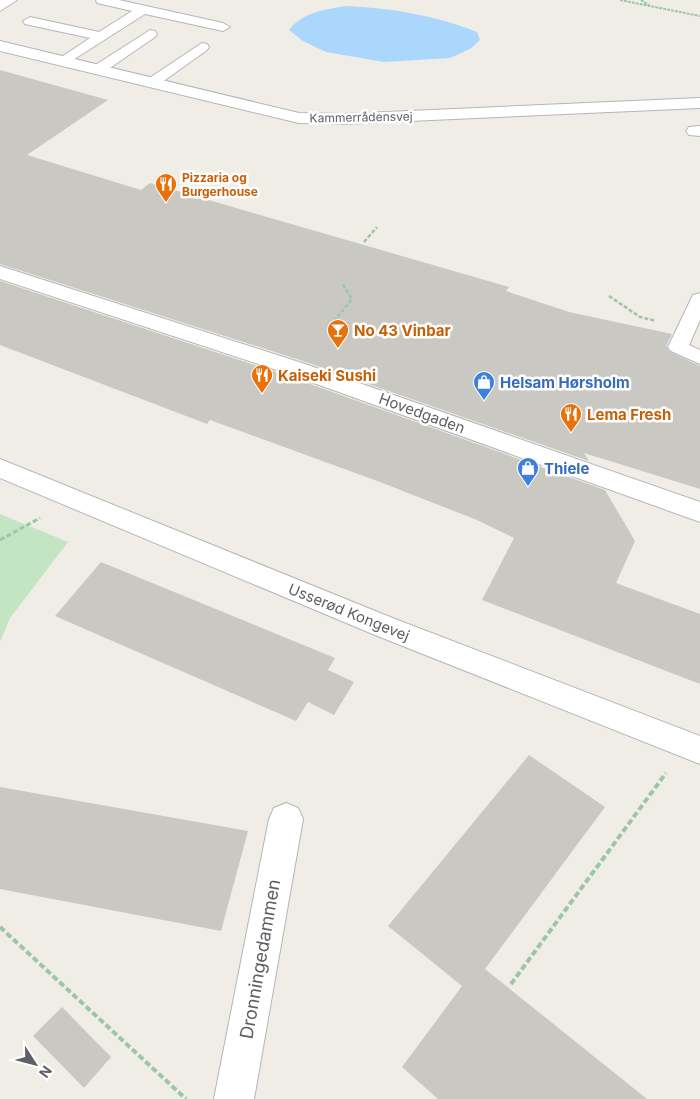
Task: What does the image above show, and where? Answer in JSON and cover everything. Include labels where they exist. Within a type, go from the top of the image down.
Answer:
[{"type":"street","points":[[0,6],[10,0]]},
{"type":"street","name":"Kammerrådensvej","points":[[0,46],[299,118],[342,119],[700,103]]},
{"type":"street","name":"Hovedgaden","points":[[0,272],[294,368],[700,512]]},
{"type":"street","name":"Usserød Kongevej","points":[[0,468],[385,627],[694,747]]},
{"type":"street","name":"Dronningedammen","points":[[234,1099],[286,819]]},
{"type":"lane","points":[[102,0],[223,27]]},
{"type":"lane","points":[[65,61],[143,9]]},
{"type":"lane","points":[[30,21],[101,37]]},
{"type":"lane","points":[[99,69],[150,34]]},
{"type":"lane","points":[[153,82],[202,47]]},
{"type":"lane","points":[[700,299],[678,347],[700,358]]},
{"type":"path","points":[[620,0],[700,16]]},
{"type":"path","points":[[641,0],[650,7]]},
{"type":"path","points":[[364,242],[377,227]]},
{"type":"path","points":[[330,326],[352,299],[342,283]]},
{"type":"path","points":[[608,296],[640,317],[688,328]]},
{"type":"path","points":[[0,540],[25,528],[69,496]]},
{"type":"path","points":[[511,984],[694,747]]},
{"type":"path","points":[[0,927],[186,1099]]},
{"type":"green space","points":[[0,514],[68,542],[10,618],[0,642]]},
{"type":"water","points":[[345,6],[396,11],[445,21],[477,32],[480,40],[470,49],[450,58],[384,62],[326,52],[303,41],[289,30],[307,16]]},
{"type":"building","points":[[0,70],[108,100],[27,155],[141,190],[150,183],[509,287],[506,291],[569,312],[672,334],[666,346],[670,352],[700,366],[700,489],[584,453],[589,461],[303,361],[0,264]]},
{"type":"building","points":[[0,281],[285,375],[605,490],[635,541],[616,583],[700,614],[700,684],[482,600],[514,538],[477,520],[380,482],[210,420],[207,424],[0,345]]},
{"type":"building","points":[[101,562],[335,658],[328,670],[354,682],[334,715],[308,702],[296,721],[55,616]]},
{"type":"building","points":[[529,755],[605,807],[485,969],[647,1099],[438,1099],[402,1067],[462,986],[388,926]]},
{"type":"building","points":[[0,787],[248,831],[221,931],[0,889]]},
{"type":"building","points":[[62,1007],[111,1057],[84,1088],[33,1036]]},
{"type":"place","name":"Pizzaria og Burgerhouse","points":[[166,203]]},
{"type":"place","name":"No 43 Vinbar","points":[[338,349]]},
{"type":"place","name":"Kaiseki Sushi","points":[[262,394]]},
{"type":"place","name":"Helsam Hørsholm","points":[[484,401]]},
{"type":"place","name":"Lema Fresh","points":[[571,433]]},
{"type":"place","name":"Thiele","points":[[528,487]]}]
